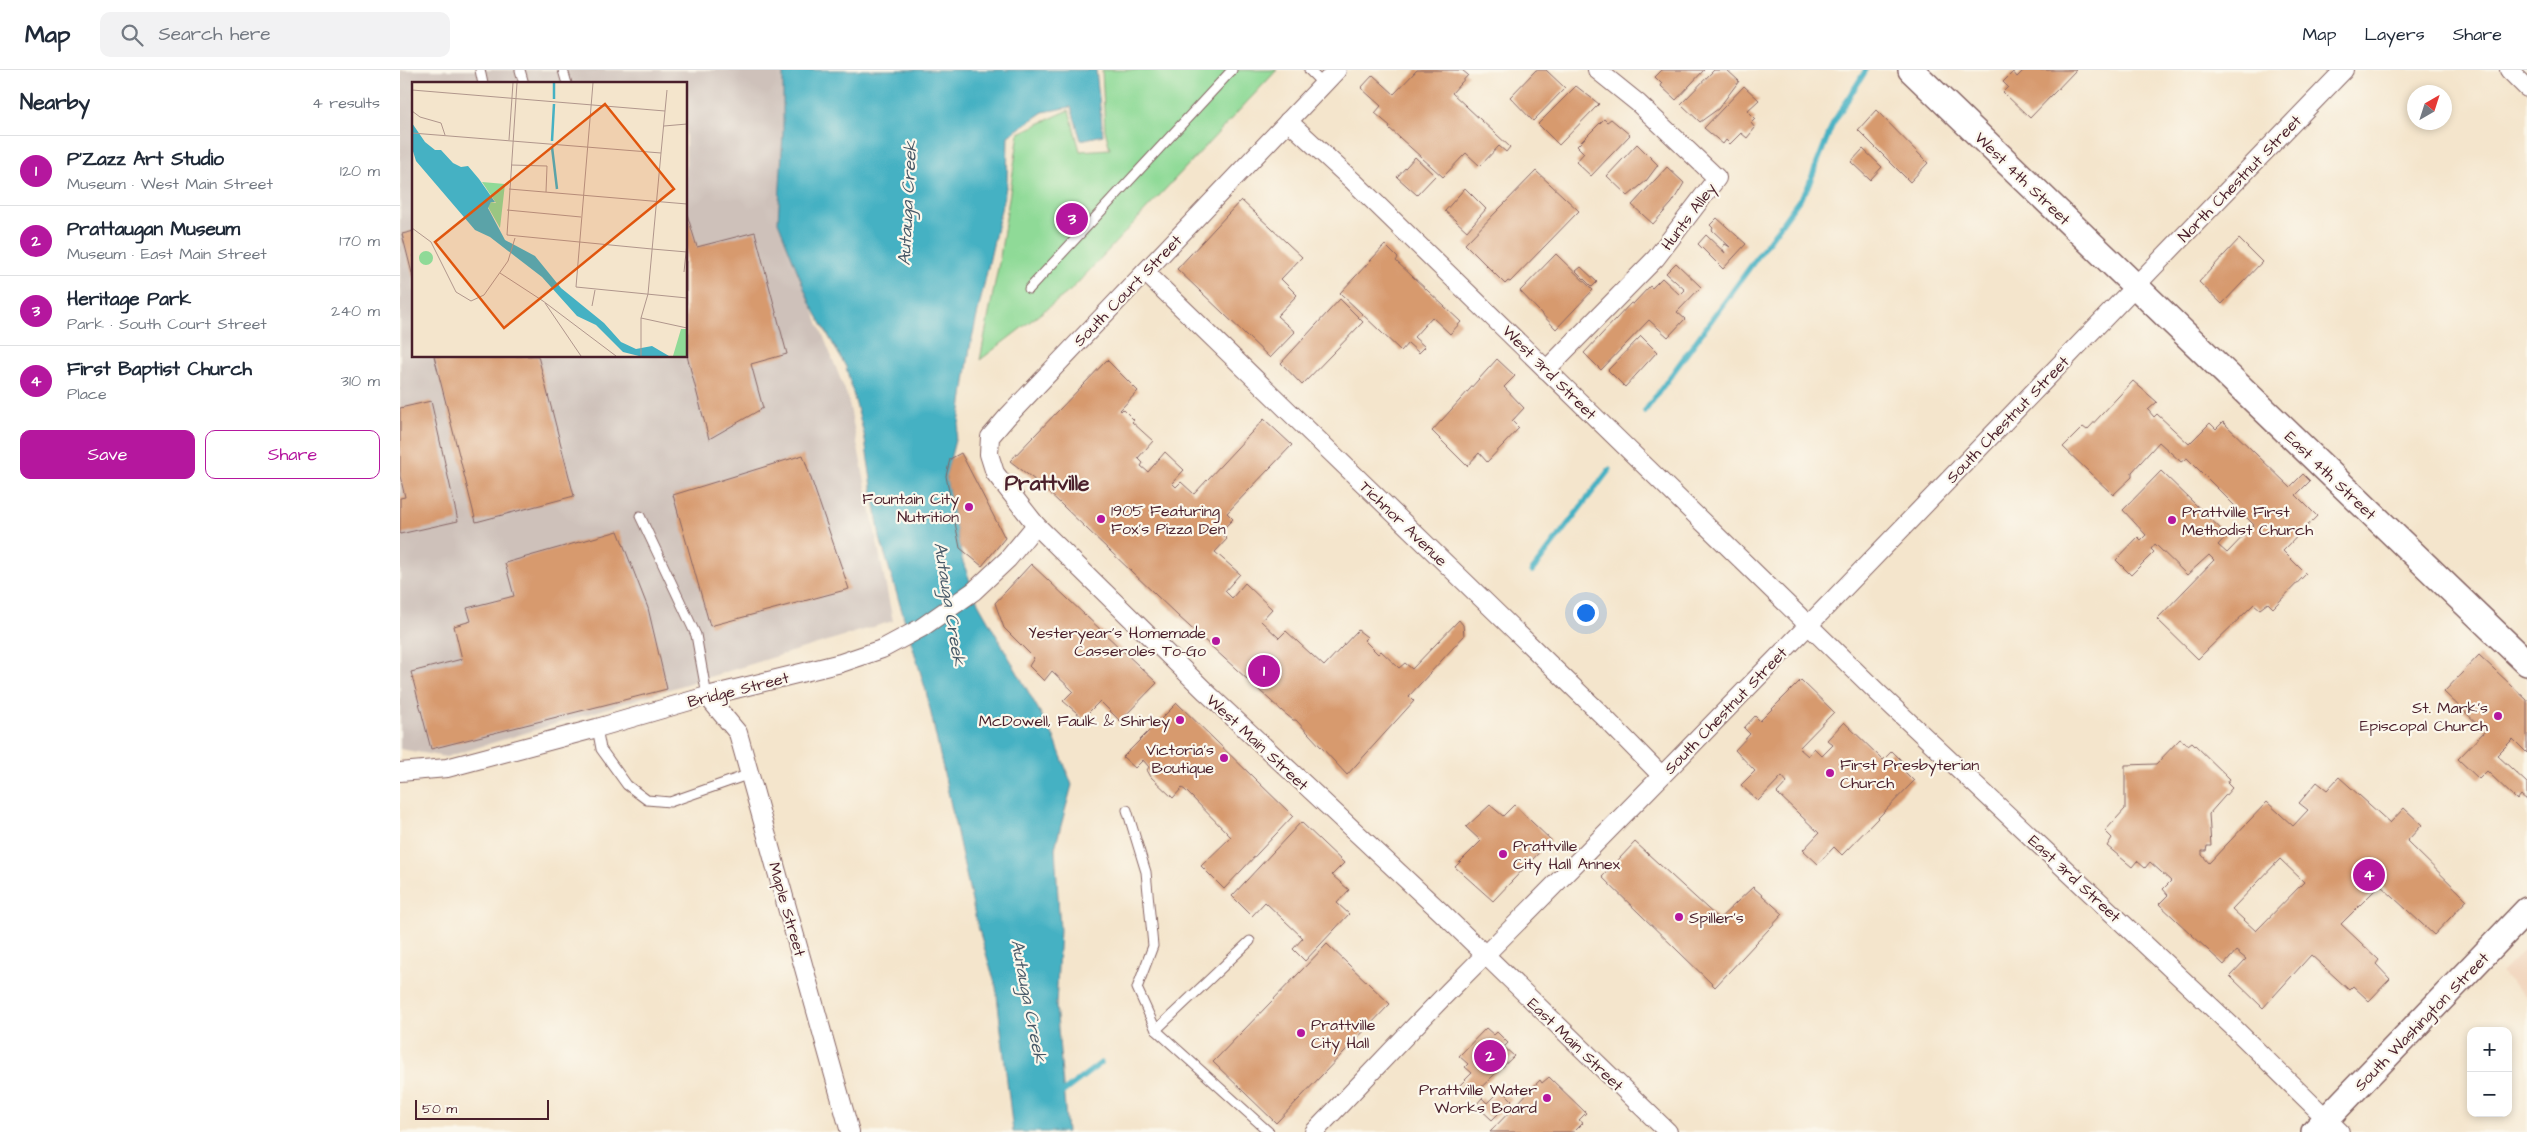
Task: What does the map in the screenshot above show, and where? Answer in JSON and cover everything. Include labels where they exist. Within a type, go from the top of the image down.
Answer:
[{"type":"main road","name":"West 4th Street","points":[[1911,70],[2134,286]]},
{"type":"main road","name":"East 4th Street","points":[[2134,286],[2527,663]]},
{"type":"main road","name":"South Washington Street","points":[[2327,1128],[2527,910]]},
{"type":"street","name":"South Court Street","points":[[1036,525],[995,473],[989,454],[990,437],[1031,390],[1337,70]]},
{"type":"street","name":"Hunts Alley","points":[[1546,370],[1656,258],[1717,178],[1638,103],[1597,70]]},
{"type":"street","name":"North Chestnut Street","points":[[2134,286],[2344,70]]},
{"type":"street","points":[[2509,70],[2527,88]]},
{"type":"street","name":"West 3rd Street","points":[[1288,121],[1354,182],[1809,626]]},
{"type":"street","name":"Tichnor Avenue","points":[[1144,272],[1601,714],[1661,775]]},
{"type":"street","name":"South Chestnut Street","points":[[1314,1132],[1661,775],[1809,626],[2134,286]]},
{"type":"street","name":"Bridge Street","points":[[400,772],[447,768],[707,696],[841,663],[882,649],[901,640],[974,590],[997,570],[1036,525]]},
{"type":"street","name":"West Main Street","points":[[1036,525],[1206,692],[1441,912],[1484,956]]},
{"type":"street","name":"East 3rd Street","points":[[1809,626],[2236,1030],[2327,1128]]},
{"type":"street","name":"Maple Street","points":[[707,696],[738,733],[850,1132]]},
{"type":"street","name":"East Main Street","points":[[1484,956],[1668,1132]]},
{"type":"lane","points":[[1029,289],[1232,70]]},
{"type":"lane","points":[[1309,70],[1323,84]]},
{"type":"lane","points":[[640,516],[696,636],[707,696]]},
{"type":"lane","points":[[597,728],[601,749],[626,785],[647,800],[670,802],[750,774]]},
{"type":"lane","points":[[1127,810],[1146,872],[1153,946],[1137,988],[1156,1030],[1269,1132]]},
{"type":"lane","points":[[1156,1030],[1250,941]]},
{"type":"shaded area","points":[[400,70],[783,70],[783,133],[778,222],[848,398],[893,621],[446,757],[400,749]]},
{"type":"shaded area","points":[[2527,947],[2527,997],[2501,973]]},
{"type":"green space","points":[[1102,70],[1277,70],[1071,290],[980,360],[1000,257],[1019,133],[1069,110],[1080,151],[1110,149],[1105,130]]},
{"type":"water","name":"Autauga Creek","points":[[783,70],[1096,70],[1103,135],[1081,140],[1071,107],[1043,112],[1008,136],[1007,183],[970,347],[959,424],[946,476],[962,559],[978,603],[1054,737],[1072,785],[1055,848],[1060,930],[1056,1005],[1067,1132],[1013,1132],[996,987],[976,920],[926,691],[880,538],[864,434],[846,367],[810,303],[778,222],[783,133]]},
{"type":"building","points":[[1417,70],[1462,70],[1468,75],[1452,93],[1510,147],[1506,152],[1499,146],[1480,166],[1466,153],[1443,177],[1389,128],[1390,126],[1375,113],[1381,106],[1361,88],[1373,75],[1394,94]]},
{"type":"building","points":[[1536,70],[1546,70],[1565,88],[1533,121],[1510,97]]},
{"type":"building","points":[[1662,70],[1704,70],[1676,100],[1661,86],[1662,84],[1655,77]]},
{"type":"building","points":[[1714,70],[1727,70],[1739,81],[1718,109],[1700,122],[1681,104]]},
{"type":"building","points":[[2024,70],[2076,70],[2030,118],[2003,92],[2008,87],[2003,82],[2013,72],[2017,77]]},
{"type":"building","points":[[1576,86],[1599,104],[1559,145],[1538,124]]},
{"type":"building","points":[[1744,86],[1759,100],[1747,111],[1755,119],[1751,123],[1755,128],[1747,138],[1741,133],[1730,144],[1726,140],[1723,144],[1704,128]]},
{"type":"building","points":[[1876,110],[1928,163],[1910,182],[1858,130]]},
{"type":"building","points":[[1604,119],[1607,122],[1611,119],[1630,135],[1591,176],[1576,162],[1584,153],[1577,146]]},
{"type":"building","points":[[1637,144],[1658,165],[1646,181],[1628,196],[1607,176]]},
{"type":"building","points":[[1863,149],[1882,167],[1870,180],[1851,162]]},
{"type":"building","points":[[1415,157],[1435,176],[1417,195],[1397,177]]},
{"type":"building","points":[[1667,167],[1684,183],[1672,203],[1653,224],[1632,205]]},
{"type":"building","points":[[1536,171],[1579,211],[1510,282],[1508,281],[1505,284],[1465,244]]},
{"type":"building","points":[[1465,188],[1486,209],[1467,231],[1445,211]]},
{"type":"building","points":[[1241,200],[1302,257],[1281,279],[1297,295],[1277,316],[1295,332],[1270,358],[1177,269]]},
{"type":"building","points":[[688,218],[697,247],[755,232],[787,354],[751,364],[763,408],[709,439],[688,358]]},
{"type":"building","points":[[1717,218],[1746,244],[1723,269],[1698,244],[1706,235],[1725,253],[1722,248],[1725,244],[1730,247],[1712,230],[1713,228],[1710,225]]},
{"type":"building","points":[[412,232],[412,273],[402,234]]},
{"type":"building","points":[[2239,239],[2262,262],[2222,304],[2199,282]]},
{"type":"building","points":[[1385,245],[1398,258],[1396,261],[1461,322],[1450,334],[1432,317],[1414,337],[1425,347],[1419,353],[1408,343],[1401,351],[1340,293]]},
{"type":"building","points":[[1556,254],[1593,290],[1556,329],[1520,291]]},
{"type":"building","points":[[1676,263],[1701,287],[1677,312],[1685,319],[1668,337],[1649,320],[1601,370],[1584,353],[1631,303],[1633,304],[1650,286],[1652,288],[1662,278],[1680,295],[1685,290],[1666,273]]},
{"type":"building","points":[[1581,267],[1597,282],[1592,287],[1576,271]]},
{"type":"building","points":[[1340,299],[1363,322],[1302,385],[1281,363]]},
{"type":"building","points":[[1641,336],[1657,352],[1625,387],[1608,370]]},
{"type":"building","points":[[435,358],[539,358],[574,496],[476,522]]},
{"type":"building","points":[[1497,359],[1515,376],[1504,387],[1524,408],[1512,421],[1519,428],[1487,462],[1479,453],[1467,466],[1432,431]]},
{"type":"building","points":[[1107,360],[1138,391],[1120,410],[1123,409],[1134,420],[1132,422],[1153,441],[1138,458],[1143,463],[1141,466],[1148,472],[1165,452],[1184,470],[1172,483],[1176,487],[1181,482],[1194,494],[1264,419],[1292,445],[1227,513],[1233,519],[1220,532],[1227,539],[1215,552],[1240,574],[1225,591],[1232,598],[1245,583],[1272,609],[1261,621],[1279,638],[1286,631],[1324,666],[1358,630],[1367,637],[1364,640],[1378,654],[1381,651],[1399,668],[1405,663],[1412,669],[1459,620],[1463,625],[1464,636],[1409,696],[1414,701],[1347,775],[1296,720],[1293,720],[1282,711],[1178,616],[1040,484],[1010,461]]},
{"type":"building","name":"Prattville First Methodist Church","points":[[2133,381],[2157,402],[2148,410],[2154,417],[2157,414],[2189,444],[2210,423],[2216,429],[2223,422],[2290,487],[2303,474],[2310,481],[2296,495],[2317,516],[2283,551],[2306,574],[2273,608],[2268,603],[2260,609],[2254,604],[2198,659],[2157,619],[2214,560],[2209,555],[2187,575],[2155,544],[2151,549],[2154,552],[2131,575],[2116,560],[2138,537],[2141,540],[2146,535],[2123,510],[2161,471],[2227,535],[2218,545],[2227,553],[2254,525],[2187,458],[2181,462],[2159,442],[2132,472],[2132,477],[2113,495],[2063,447],[2083,427],[2087,430]]},
{"type":"building","points":[[431,401],[458,521],[400,534],[400,498],[405,497],[400,476],[400,408]]},
{"type":"building","points":[[961,453],[1005,538],[982,566],[960,548],[946,476],[950,459]]},
{"type":"building","points":[[803,455],[849,589],[710,626],[673,495]]},
{"type":"building","points":[[618,531],[648,608],[667,689],[431,749],[411,672],[462,659],[454,626],[471,621],[467,608],[514,596],[505,563]]},
{"type":"building","points":[[1031,564],[1157,683],[1120,721],[1100,701],[1083,718],[1063,701],[1073,691],[1052,671],[1044,681],[1029,666],[1034,658],[1004,628],[995,603]]},
{"type":"building","name":"St. Mark's Episcopal Church","points":[[2479,655],[2527,700],[2527,753],[2513,739],[2497,755],[2527,783],[2527,800],[2521,795],[2517,800],[2487,771],[2479,779],[2458,759],[2485,731],[2444,692]]},
{"type":"building","name":"First Presbyterian Church","points":[[1801,680],[1834,712],[1799,748],[1808,756],[1814,748],[1822,756],[1833,745],[1827,740],[1844,722],[1883,760],[1892,751],[1905,764],[1901,768],[1914,781],[1842,855],[1834,847],[1818,864],[1803,850],[1819,833],[1777,793],[1787,782],[1782,776],[1758,801],[1741,785],[1755,771],[1735,750],[1750,734],[1744,728],[1755,716],[1760,721]]},
{"type":"building","points":[[1177,703],[1293,816],[1224,889],[1201,866],[1231,837],[1185,790],[1182,788],[1173,798],[1151,777],[1147,770],[1149,767],[1143,760],[1135,768],[1123,757]]},
{"type":"building","points":[[2180,739],[2188,745],[2192,742],[2230,779],[2227,783],[2232,788],[2209,814],[2211,846],[2207,846],[2206,851],[2202,851],[2202,855],[2209,863],[2267,802],[2293,826],[2308,810],[2299,803],[2317,782],[2327,790],[2339,777],[2390,823],[2404,808],[2422,825],[2407,841],[2467,900],[2434,935],[2380,885],[2341,924],[2379,960],[2376,964],[2390,979],[2369,1001],[2353,986],[2349,990],[2311,955],[2263,1008],[2230,976],[2246,959],[2236,951],[2224,965],[2159,904],[2168,895],[2163,889],[2171,881],[2150,862],[2145,868],[2137,861],[2132,867],[2107,846],[2112,838],[2105,831],[2125,809],[2125,765],[2156,764]],"holes":[[[2280,859],[2304,882],[2256,931],[2232,909]]]},
{"type":"building","name":"Prattville City Hall Annex","points":[[1490,805],[1503,816],[1514,805],[1551,840],[1493,901],[1455,867],[1481,841],[1466,827]]},
{"type":"building","points":[[1301,822],[1344,863],[1332,875],[1349,890],[1337,903],[1349,914],[1305,961],[1293,949],[1303,938],[1265,902],[1252,916],[1232,896]]},
{"type":"building","name":"Spiller's","points":[[1635,842],[1719,919],[1753,887],[1783,914],[1715,987],[1602,877]]},
{"type":"building","name":"Prattville City Hall","points":[[1327,944],[1390,1004],[1276,1123],[1213,1062]]},
{"type":"building","points":[[1486,1028],[1494,1035],[1497,1032],[1508,1043],[1504,1047],[1514,1056],[1472,1096],[1460,1085],[1472,1073],[1465,1067],[1468,1064],[1459,1056]]},
{"type":"building","name":"Prattville Water Works Board","points":[[1549,1077],[1586,1113],[1579,1120],[1583,1123],[1574,1132],[1490,1132],[1540,1080],[1542,1083]]},
{"type":"building","points":[[1501,1089],[1512,1100],[1492,1120],[1476,1105],[1482,1098],[1487,1103]]},
{"type":"waterway","points":[[1645,411],[1807,189],[1833,123],[1866,70]]},
{"type":"waterway","points":[[1532,571],[1609,470]]},
{"type":"waterway","points":[[1059,1095],[1101,1063]]},
{"type":"place","name":"Heritage Park","points":[[1072,219]]},
{"type":"place","name":"Fountain City Nutrition","points":[[969,507]]},
{"type":"place","name":"1905 Featuring Fox's Pizza Den","points":[[1101,519]]},
{"type":"place","name":"Prattville First Methodist Church","points":[[2172,520]]},
{"type":"place","name":"Yesteryear's Homemade Casseroles To-Go","points":[[1216,641]]},
{"type":"place","name":"P'Zazz Art Studio","points":[[1264,671]]},
{"type":"place","name":"St. Mark's Episcopal Church","points":[[2498,716]]},
{"type":"place","name":"McDowell, Faulk & Shirley","points":[[1180,720]]},
{"type":"place","name":"Victoria's Boutique","points":[[1224,758]]},
{"type":"place","name":"First Presbyterian Church","points":[[1830,773]]},
{"type":"place","name":"Prattville City Hall Annex","points":[[1503,854]]},
{"type":"place","name":"First Baptist Church","points":[[2369,875]]},
{"type":"place","name":"Spiller's","points":[[1679,917]]},
{"type":"place","name":"Prattville City Hall","points":[[1301,1033]]},
{"type":"place","name":"Prattaugan Museum","points":[[1490,1056]]},
{"type":"place","name":"Prattville Water Works Board","points":[[1547,1098]]},
{"type":"district","name":"Prattville","points":[[1047,483]]}]
